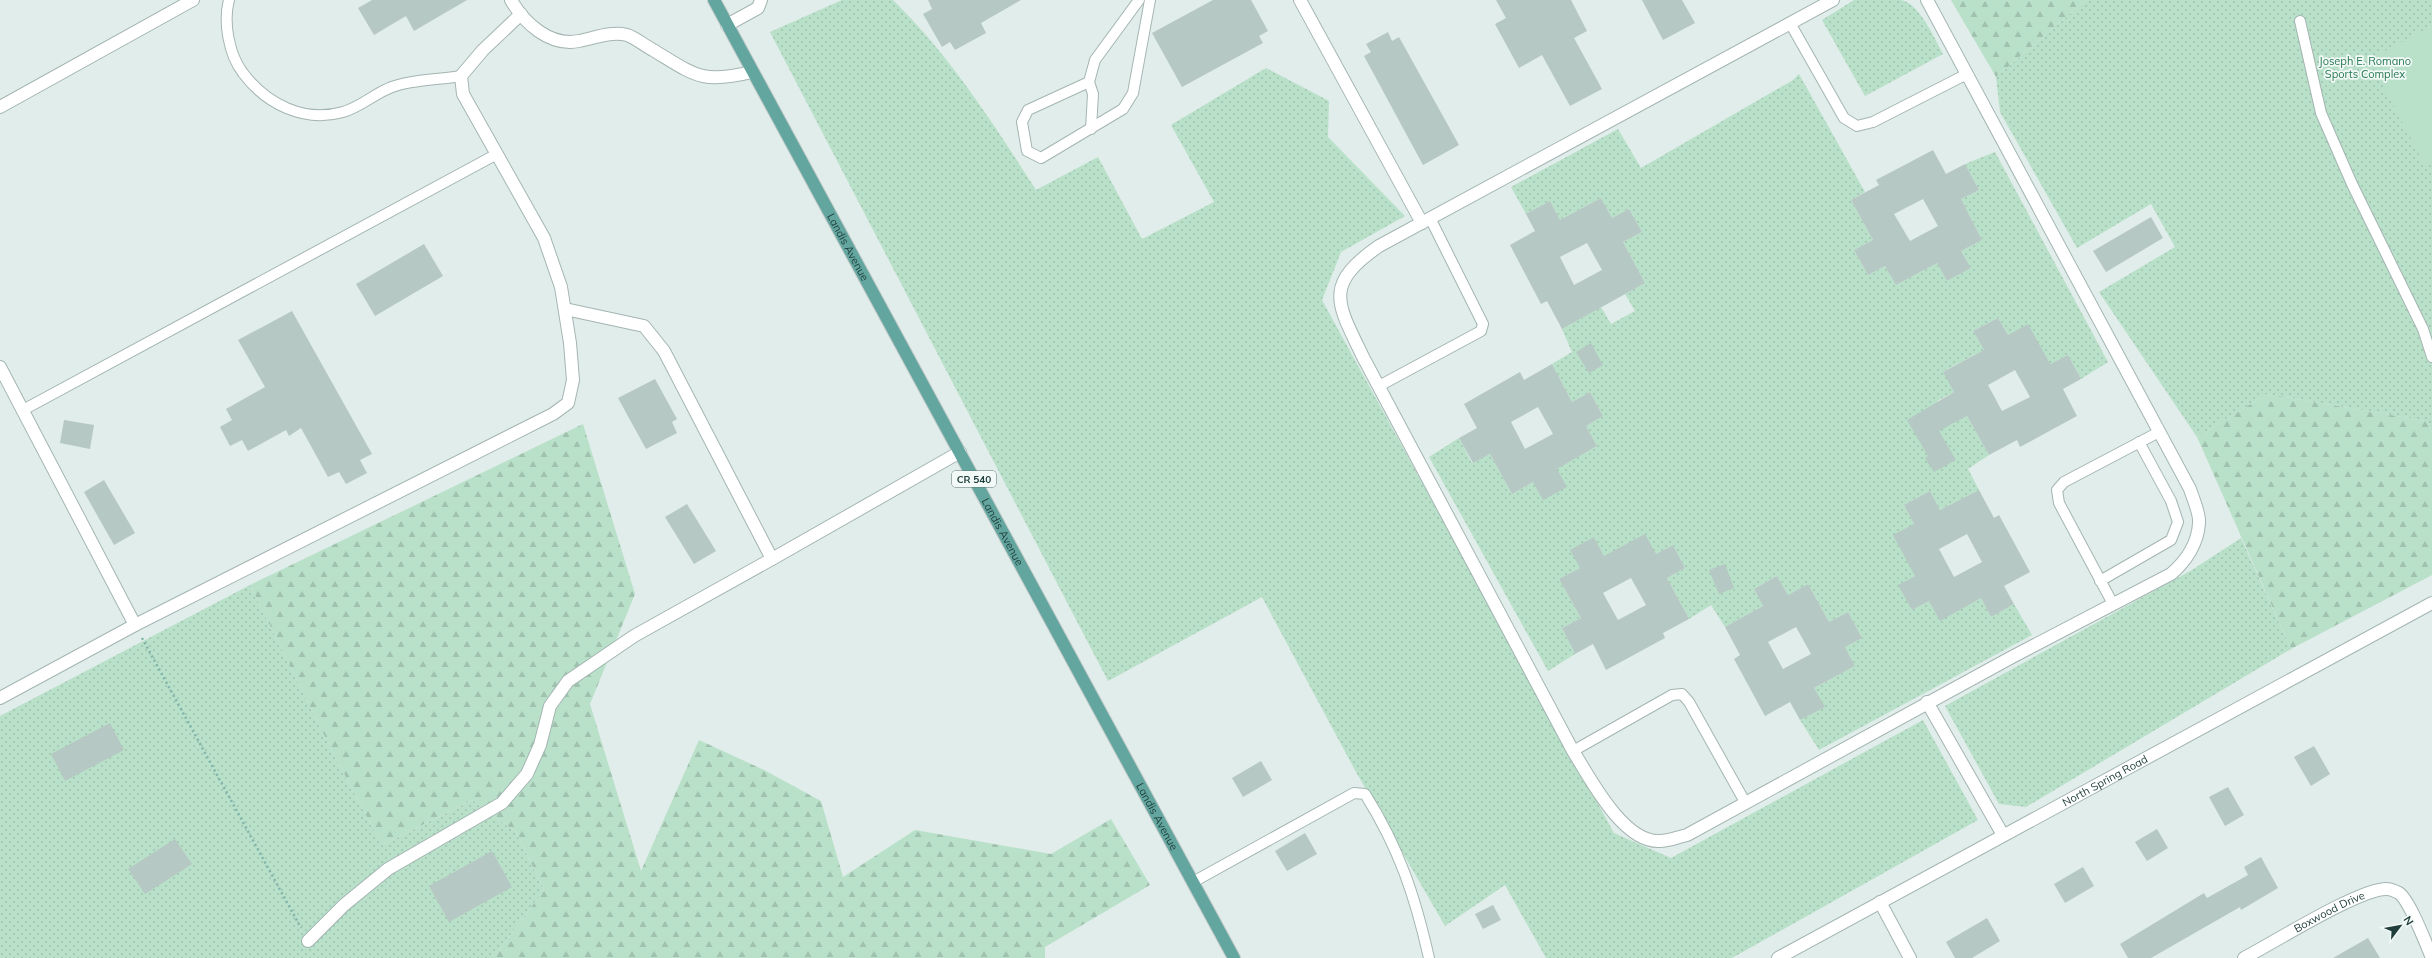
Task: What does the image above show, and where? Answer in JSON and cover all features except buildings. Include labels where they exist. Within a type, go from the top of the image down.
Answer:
[{"type":"main road","name":"Landis Avenue","points":[[714,0],[1234,958]]},
{"type":"street","points":[[0,107],[193,0]]},
{"type":"street","points":[[511,0],[534,30],[560,40],[577,42],[616,34],[628,36],[690,72],[705,77],[724,78],[752,72]]},
{"type":"street","points":[[727,25],[758,8],[761,0]]},
{"type":"street","points":[[1300,0],[1426,220]]},
{"type":"street","points":[[1833,0],[1426,220],[1361,258],[1351,268],[1341,284],[1341,310],[1378,386],[1573,751],[1613,812],[1625,826],[1641,837],[1659,841],[1687,834],[1927,702],[2171,574],[2185,562],[2193,546],[2200,522],[2190,489],[1927,0]]},
{"type":"street","points":[[0,698],[135,625],[553,414],[568,403],[573,380],[570,343],[561,287],[544,238],[463,94],[461,76],[483,50],[521,14]]},
{"type":"street","points":[[565,309],[644,326],[653,335],[664,351],[772,558]]},
{"type":"street","points":[[0,366],[135,625]]},
{"type":"street","points":[[308,941],[344,906],[388,869],[502,802],[527,774],[540,745],[550,706],[568,681],[634,636],[960,452]]},
{"type":"street","name":"North Spring Road","points":[[1778,958],[2432,603]]},
{"type":"street","points":[[1927,702],[2004,835]]},
{"type":"street","name":"Boxwood Drive","points":[[2244,958],[2368,893],[2392,889],[2403,897],[2432,958]]},
{"type":"street","points":[[1880,902],[1910,958]]},
{"type":"lane","points":[[229,0],[228,26],[231,50],[238,66],[251,84],[266,98],[284,108],[315,115],[344,112],[392,87],[461,76]]},
{"type":"lane","points":[[1091,129],[1093,94],[1089,82],[1095,60],[1139,0]]},
{"type":"lane","points":[[1089,82],[1028,110],[1022,122],[1027,151],[1041,158],[1123,109],[1133,93],[1150,0]]},
{"type":"lane","points":[[2300,21],[2321,113],[2352,184],[2423,329],[2432,357]]},
{"type":"lane","points":[[1790,23],[1844,118],[1857,126],[1873,122],[1967,74]]},
{"type":"lane","points":[[23,410],[497,154]]},
{"type":"lane","points":[[1378,386],[1481,331],[1484,324],[1426,220]]},
{"type":"lane","points":[[2112,604],[2059,503],[2057,490],[2064,482],[2159,432]]},
{"type":"lane","points":[[2100,581],[2172,540],[2178,522],[2171,501],[2139,442]]},
{"type":"lane","points":[[1573,751],[1672,695],[1682,694],[1689,702],[1745,802]]},
{"type":"lane","points":[[1193,882],[1354,793],[1364,794],[1397,851],[1419,911],[1429,958]]},
{"type":"path","points":[[135,625],[308,941]]},
{"type":"green space","points":[[842,0],[893,0],[914,21],[952,67],[987,115],[1036,190],[1098,157],[1142,239],[1214,202],[1171,125],[1266,68],[1329,101],[1328,137],[1405,216],[1341,252],[1322,300],[1614,833],[1671,858],[1923,720],[1978,820],[1732,958],[1546,958],[1505,885],[1445,926],[1356,772],[1262,597],[1108,681],[770,32]]},
{"type":"green space","points":[[1854,0],[1901,0],[1908,3],[1926,22],[1943,54],[1865,96],[1822,20]]},
{"type":"green space","points":[[1951,0],[2086,0],[1996,77]]},
{"type":"green space","name":"Joseph E. Romano Sports Complex","points":[[2086,0],[2432,0],[2432,432],[2426,421],[2267,394],[2197,437],[2099,292],[2175,247],[2151,204],[2077,248],[2000,112],[1996,77]]},
{"type":"green space","points":[[2432,26],[2432,160],[2424,164],[2369,59]]},
{"type":"green space","points":[[1799,74],[1865,192],[1851,200],[1873,240],[1854,250],[1868,275],[1885,266],[1896,285],[1937,263],[1947,281],[1971,268],[1961,251],[1982,240],[1961,199],[1979,190],[1965,164],[1995,152],[2108,362],[2081,379],[2068,355],[2050,364],[2008,335],[1998,318],[1973,331],[1984,350],[1944,371],[1954,392],[1937,401],[1950,425],[1967,416],[1989,455],[1968,469],[1979,490],[1940,510],[1930,491],[1904,505],[1914,524],[1915,576],[1899,585],[1912,610],[1929,601],[1940,620],[1981,598],[1991,617],[2014,604],[2032,635],[1819,750],[1800,720],[1824,707],[1814,688],[1855,666],[1845,647],[1862,638],[1848,612],[1829,622],[1808,584],[1788,595],[1777,576],[1754,589],[1763,606],[1725,627],[1711,605],[1689,619],[1667,578],[1685,568],[1673,545],[1656,554],[1604,556],[1594,537],[1580,568],[1559,579],[1581,618],[1562,628],[1575,654],[1548,671],[1429,457],[1459,438],[1472,463],[1490,454],[1512,494],[1597,446],[1586,426],[1603,416],[1590,392],[1572,402],[1552,364],[1572,352],[1562,329],[1601,307],[1611,324],[1635,311],[1625,294],[1645,283],[1623,242],[1642,232],[1629,209],[1612,218],[1601,198],[1560,220],[1550,201],[1526,214],[1511,187],[1618,129],[1641,168],[1793,80]]},
{"type":"green space","points":[[2267,394],[2426,421],[2432,432],[2432,575],[2291,649],[2197,437]]},
{"type":"green space","points":[[583,424],[635,594],[590,704],[641,871],[699,740],[764,770],[821,801],[843,877],[915,830],[1051,854],[1111,819],[1150,885],[1045,947],[1045,958],[493,958],[544,890],[516,832],[472,800],[382,845],[332,751],[250,585]]},
{"type":"green space","points":[[2241,538],[2291,649],[2026,807],[1999,804],[1945,706],[2192,570]]},
{"type":"green space","points":[[250,585],[332,751],[382,845],[472,800],[516,832],[544,890],[493,958],[0,958],[0,716]]}]
